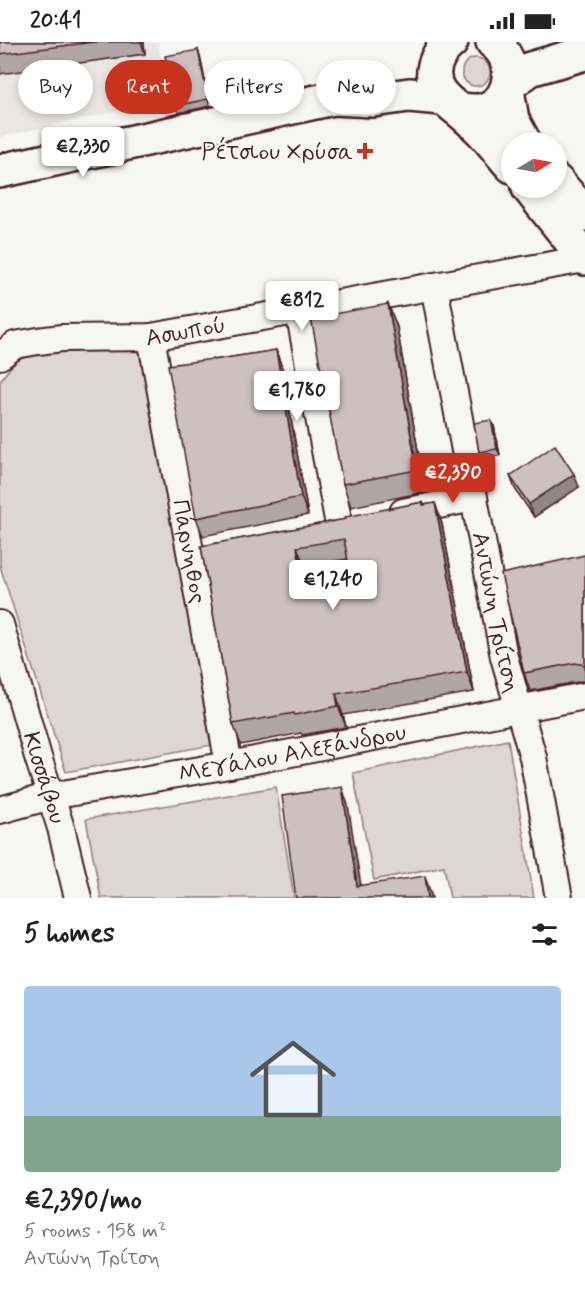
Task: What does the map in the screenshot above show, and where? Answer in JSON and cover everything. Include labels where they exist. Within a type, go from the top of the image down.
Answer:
[{"type":"main road","points":[[495,43],[509,46],[543,42]]},
{"type":"main road","points":[[495,43],[508,62],[512,120],[519,132]]},
{"type":"main road","points":[[396,75],[412,71],[446,47]]},
{"type":"main road","points":[[446,47],[434,79],[437,89],[450,104],[484,133],[501,153]]},
{"type":"main road","points":[[396,97],[409,95],[450,104],[472,112],[486,109],[498,102],[508,87],[530,69],[585,53]]},
{"type":"main road","points":[[0,171],[316,102]]},
{"type":"main road","points":[[567,194],[585,214]]},
{"type":"main road","points":[[537,198],[585,259]]},
{"type":"street","name":"Ασωπού","points":[[0,356],[15,345],[50,340],[151,337],[585,259]]},
{"type":"street","name":"Αντώνη Τρίτση","points":[[434,286],[504,657],[533,757],[559,898]]},
{"type":"street","points":[[299,310],[350,523],[474,498]]},
{"type":"street","name":"Πάρνηθος","points":[[151,337],[202,551],[230,765]]},
{"type":"street","name":"Κισσάβου","points":[[0,624],[51,796],[78,898]]},
{"type":"street","name":"Μεγάλου Αλεξάνδρου","points":[[0,810],[51,796],[230,765],[585,696]]},
{"type":"shaded area","points":[[0,42],[158,42],[161,60],[105,60],[105,114],[0,137]]},
{"type":"shaded area","points":[[476,58],[486,62],[490,72],[486,82],[476,86],[466,82],[462,72],[466,62]]},
{"type":"shaded area","points":[[77,349],[140,349],[212,745],[66,772],[0,566],[0,381],[19,360],[30,355]]},
{"type":"shaded area","points":[[508,740],[534,898],[450,898],[444,866],[374,880],[353,773]]},
{"type":"shaded area","points":[[276,787],[294,898],[101,898],[86,819]]},
{"type":"building","points":[[0,42],[94,42],[0,54]]},
{"type":"building","points":[[198,50],[204,79],[204,100],[192,102],[192,60],[166,60],[165,56]]},
{"type":"building","points":[[388,304],[417,470],[343,484],[311,318]]},
{"type":"building","points":[[276,350],[301,497],[196,518],[168,365]]},
{"type":"building","points":[[491,420],[497,449],[479,452],[474,423]]},
{"type":"building","points":[[555,445],[574,474],[529,504],[510,476]]},
{"type":"building","points":[[423,502],[423,505],[435,503],[467,672],[336,694],[338,706],[233,724],[201,546],[346,519],[345,517]],"holes":[[[344,539],[352,583],[305,591],[297,547]]]},
{"type":"building","points":[[585,555],[585,665],[575,663],[524,673],[501,574]]},
{"type":"building","points":[[342,787],[357,886],[425,876],[428,898],[296,898],[282,796]]},
{"type":"place","name":"Ρέτσιου Χρύσα","points":[[365,151]]}]
